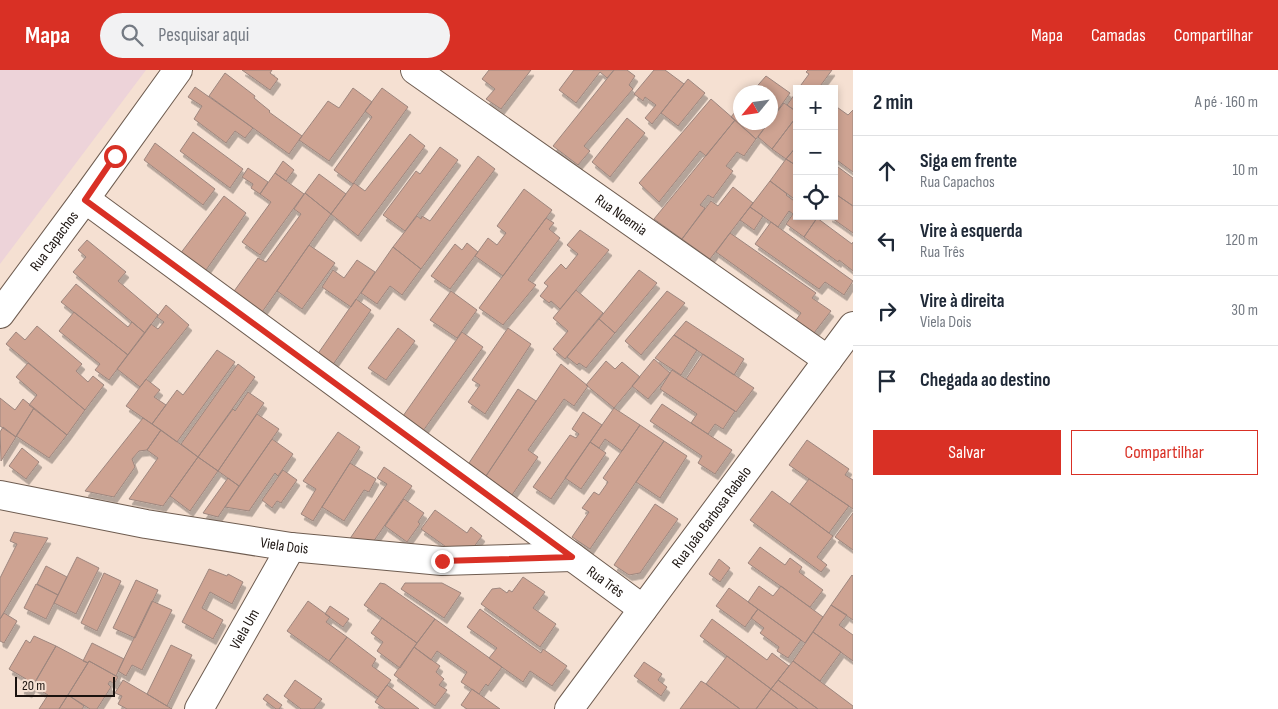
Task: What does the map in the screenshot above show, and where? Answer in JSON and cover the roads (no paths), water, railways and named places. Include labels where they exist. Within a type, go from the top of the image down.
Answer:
[{"type":"street","name":"Rua Capachos","points":[[0,314],[178,70]]},
{"type":"street","name":"Rua Noemia","points":[[414,70],[828,360]]},
{"type":"street","name":"Rua Três","points":[[85,200],[643,609]]},
{"type":"street","name":"Rua João Barbosa Rabelo","points":[[570,709],[853,326]]},
{"type":"street","name":"Viela Dois","points":[[0,495],[146,524],[291,547],[442,561],[572,557]]},
{"type":"street","name":"Viela Um","points":[[199,709],[291,547]]}]
